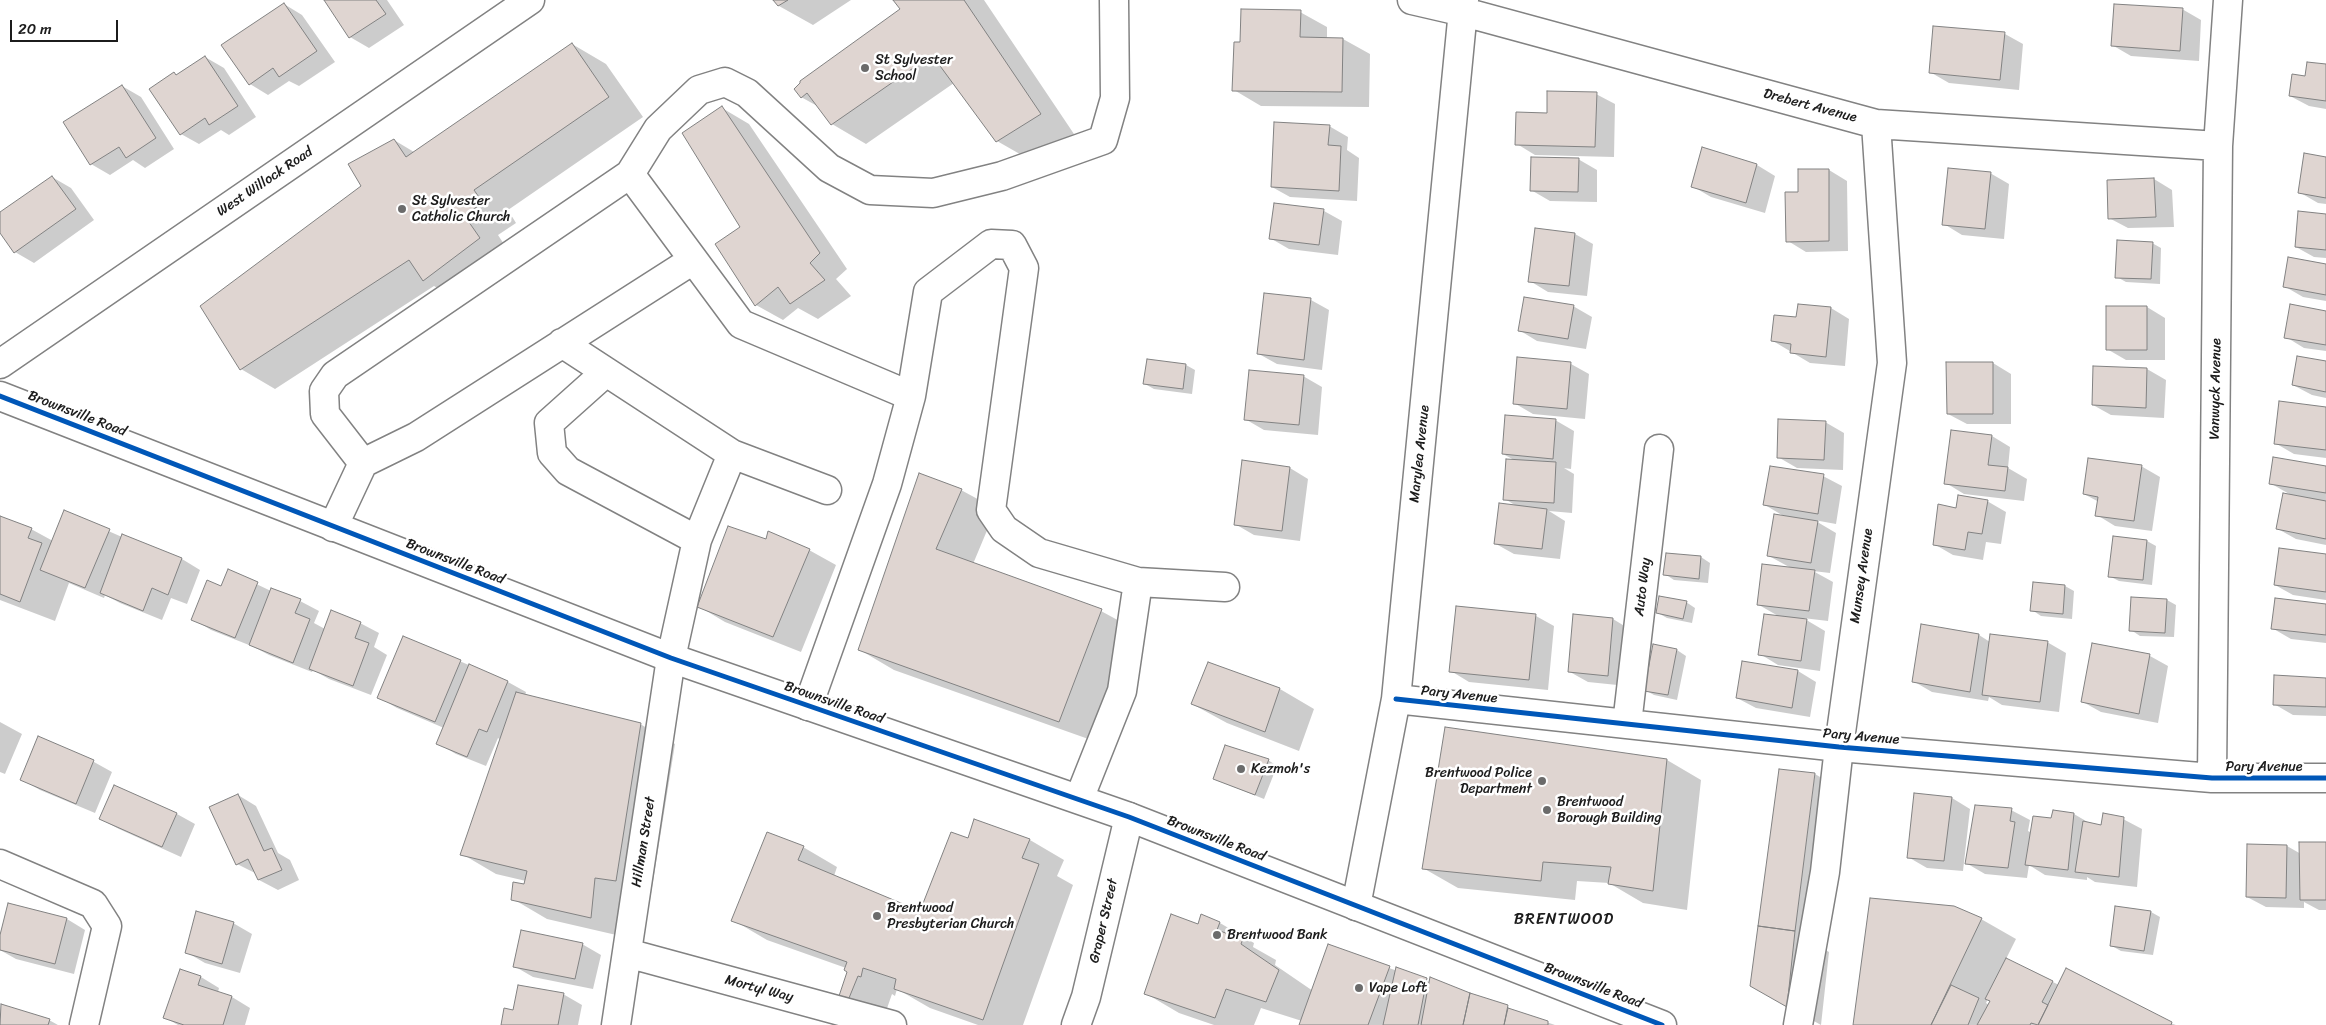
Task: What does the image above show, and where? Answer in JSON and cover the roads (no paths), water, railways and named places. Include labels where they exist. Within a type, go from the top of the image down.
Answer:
[{"type":"street","name":"West Willock Road","points":[[0,364],[530,0]]},
{"type":"street","points":[[363,463],[325,414],[324,391],[335,375],[630,174],[658,129],[700,90],[725,82],[747,93],[829,168],[870,190],[933,194],[1002,176],[1103,140],[1115,98],[1114,0]]},
{"type":"street","name":"Drebert Avenue","points":[[1412,0],[1464,6],[1876,124],[2218,146]]},
{"type":"street","name":"Vanwyck Avenue","points":[[2212,778],[2218,146],[2228,0]]},
{"type":"street","name":"Marylea Avenue","points":[[1356,906],[1396,699],[1464,6]]},
{"type":"street","name":"Munsey Avenue","points":[[1798,1025],[1825,872],[1839,747],[1892,363],[1876,124]]},
{"type":"street","points":[[630,174],[741,324],[910,396]]},
{"type":"street","points":[[808,706],[887,484],[910,396],[928,292],[991,244],[1012,245],[1024,268],[992,510],[1004,529],[1039,553],[1138,582],[1225,587]]},
{"type":"street","points":[[334,527],[363,463],[416,437],[693,260]]},
{"type":"street","points":[[562,343],[732,454],[827,490]]},
{"type":"street","points":[[606,372],[549,423],[552,453],[568,471],[697,540]]},
{"type":"street","name":"Brownsville Road","points":[[0,396],[671,658],[1129,817],[1662,1025]]},
{"type":"street","name":"Auto Way","points":[[1627,724],[1659,449]]},
{"type":"street","name":"Hillman Street","points":[[616,1025],[671,658],[697,540],[732,454]]},
{"type":"street","points":[[1080,799],[1122,691],[1138,582]]},
{"type":"street","name":"Pary Avenue","points":[[1396,699],[1839,747],[2212,778],[2326,778]]},
{"type":"street","name":"Graper Street","points":[[1076,1025],[1086,997],[1129,817]]},
{"type":"street","points":[[0,864],[93,904],[107,926],[84,1025]]},
{"type":"street","name":"Mortyl Way","points":[[627,953],[892,1025]]},
{"type":"place","name":"St Sylvester School","points":[[865,68]]},
{"type":"place","name":"St Sylvester Catholic Church","points":[[402,209]]},
{"type":"place","name":"Kezmoh's","points":[[1241,769]]},
{"type":"place","name":"Brentwood Police Department","points":[[1542,781]]},
{"type":"place","name":"Brentwood Borough Building","points":[[1547,810]]},
{"type":"place","name":"Brentwood Presbyterian Church","points":[[877,916]]},
{"type":"place","name":"Brentwood Bank","points":[[1217,935]]},
{"type":"place","name":"Vape Loft","points":[[1359,988]]},
{"type":"district","name":"BRENTWOOD","points":[[1564,920]]}]
